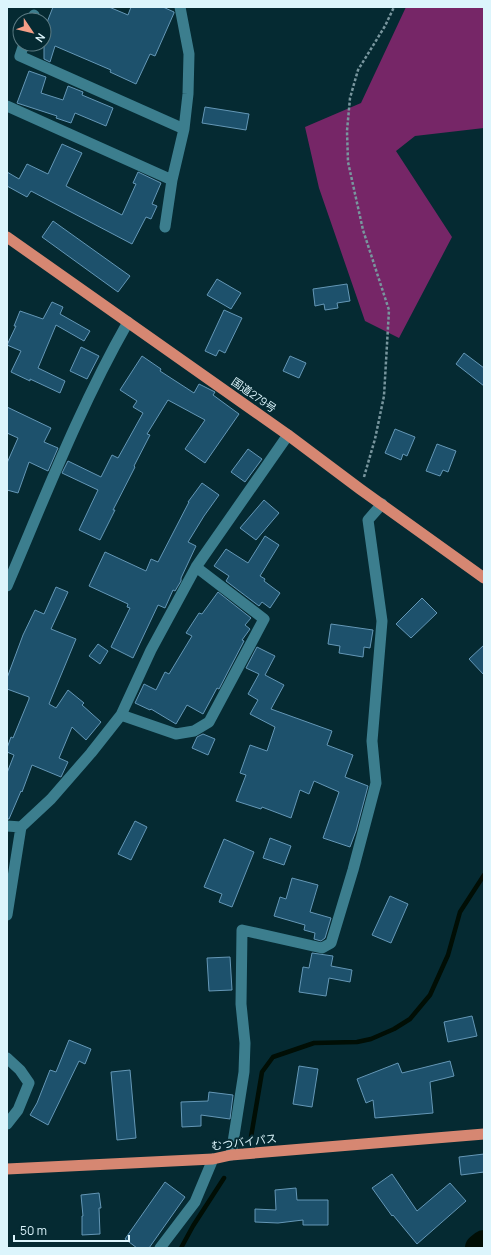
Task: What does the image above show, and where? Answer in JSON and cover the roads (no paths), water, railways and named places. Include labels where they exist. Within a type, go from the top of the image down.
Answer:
[{"type":"highway","name":"国道279号","points":[[7,237],[288,435],[484,578]]},
{"type":"highway","name":"むつバイパス","points":[[7,1169],[213,1159],[231,1155],[484,1134]]},
{"type":"street","points":[[166,227],[172,180],[184,129],[188,94],[189,54],[180,7]]},
{"type":"street","points":[[21,52],[20,56],[184,129]]},
{"type":"street","points":[[7,106],[172,180]]},
{"type":"street","points":[[7,586],[73,430],[111,352],[128,322]]},
{"type":"street","points":[[7,915],[21,827],[51,799],[91,753],[120,715],[151,650],[196,567],[288,435]]},
{"type":"street","points":[[231,1155],[244,1072],[246,1043],[241,1004],[242,930],[322,948],[331,943],[353,870],[376,783],[372,741],[382,621],[368,520],[382,504]]},
{"type":"street","points":[[120,715],[176,734],[194,731],[209,722],[264,619],[196,567]]},
{"type":"street","points":[[7,826],[21,827]]},
{"type":"street","points":[[7,1058],[20,1070],[29,1082],[18,1110],[7,1124]]},
{"type":"street","points":[[160,1248],[195,1202],[213,1159]]},
{"type":"waterway","points":[[251,1137],[262,1072],[273,1057],[314,1043],[357,1042],[371,1039],[394,1029],[410,1019],[430,995],[448,955],[460,912],[484,875]]},
{"type":"waterway","points":[[181,1248],[193,1226],[224,1178]]},
{"type":"waterway","points":[[479,1248],[484,1244]]}]
